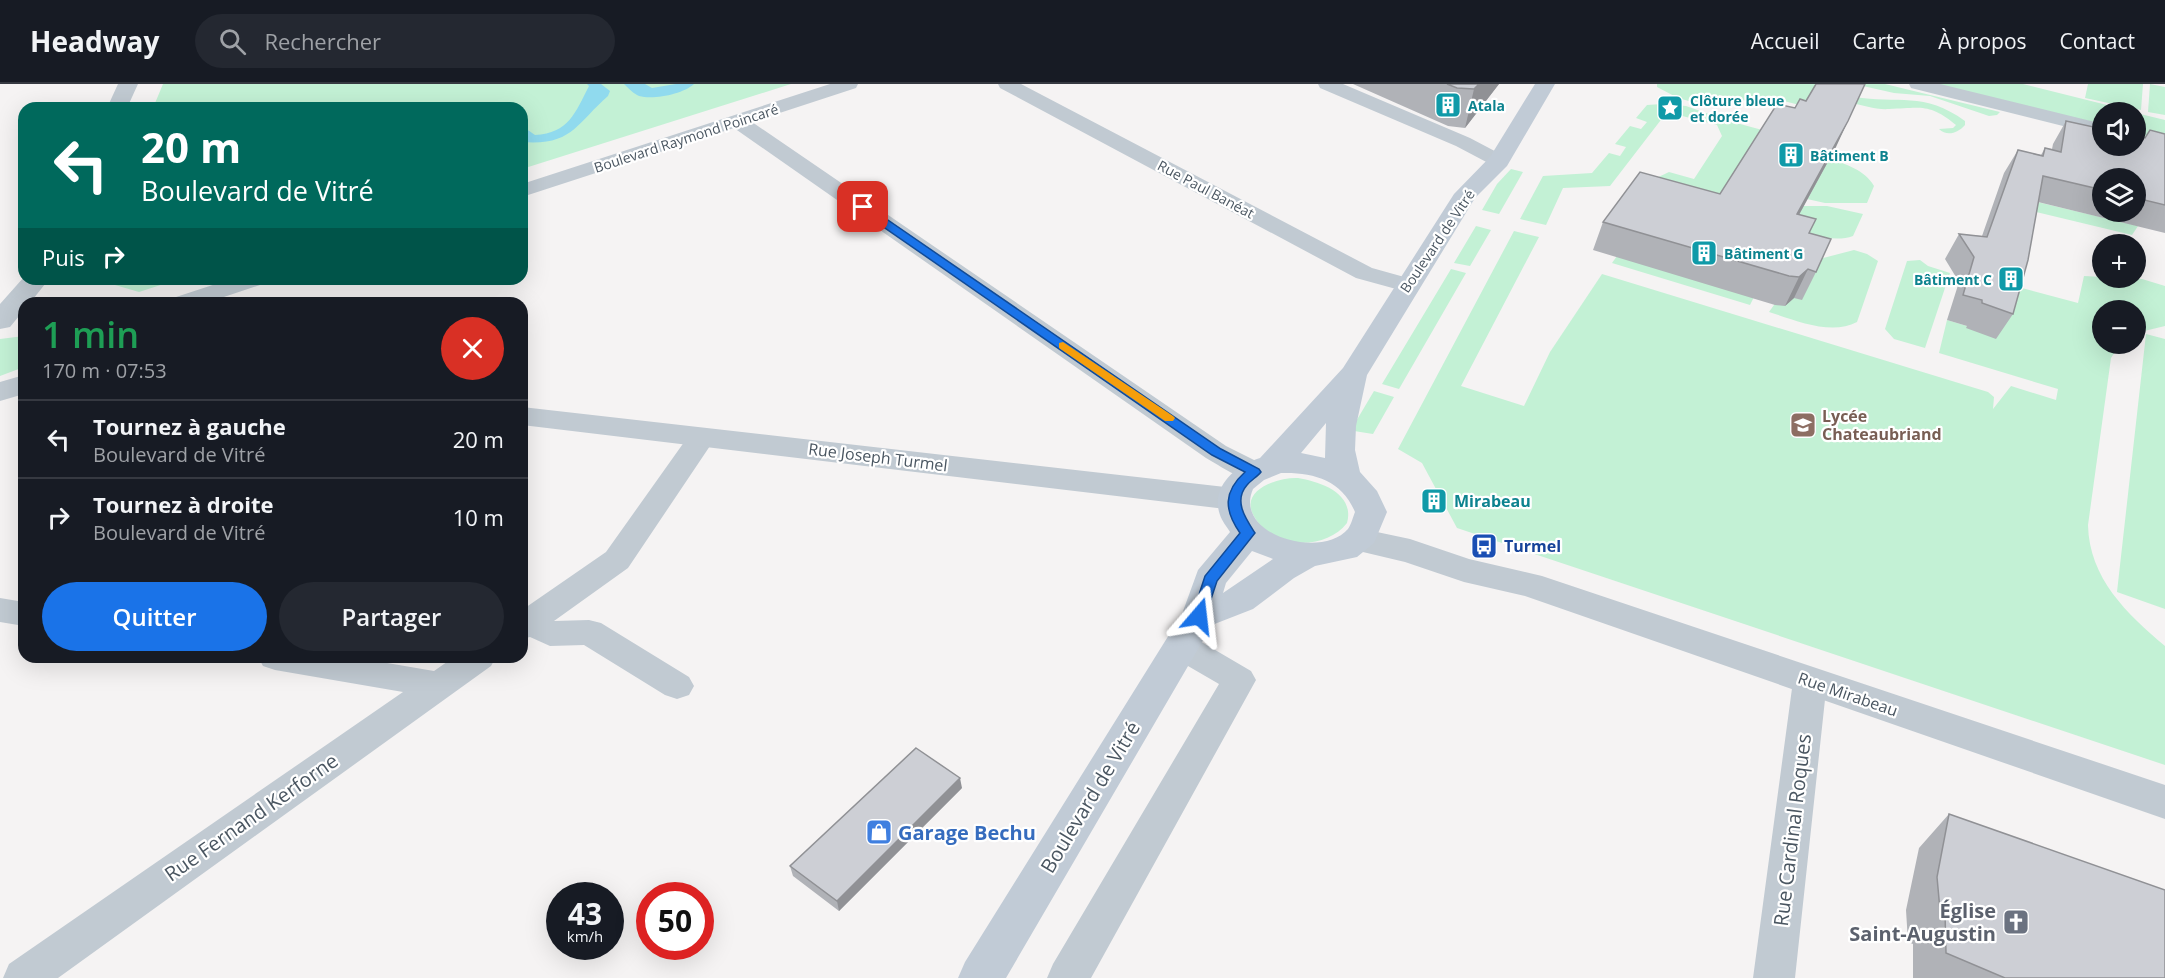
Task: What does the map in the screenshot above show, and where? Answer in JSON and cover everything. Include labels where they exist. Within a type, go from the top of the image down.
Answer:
[{"type":"main road","name":"Boulevard de Vitré","points":[[981,978],[1190,632],[1210,579],[1241,516],[1240,484],[1289,447],[1354,373],[1466,194],[1499,161],[1545,84]]},
{"type":"main road","name":"Boulevard de Vitré","points":[[1345,476],[1338,453],[1338,439],[1354,373]]},
{"type":"main road","name":"Boulevard de Vitré","points":[[1262,469],[1288,463],[1312,464],[1345,476],[1363,493],[1369,504],[1364,530]]},
{"type":"main road","points":[[1241,516],[1271,547],[1308,555]]},
{"type":"main road","points":[[1190,632],[1241,600],[1282,569],[1308,555],[1342,550],[1364,530]]},
{"type":"street","points":[[120,102],[128,84]]},
{"type":"street","name":"Boulevard Raymond Poincaré","points":[[528,189],[849,84]]},
{"type":"street","name":"Rue Paul Banéat","points":[[1007,84],[1364,273],[1407,285]]},
{"type":"street","points":[[1327,84],[1463,142],[1499,161]]},
{"type":"street","points":[[1918,84],[2092,127]]},
{"type":"street","points":[[737,121],[1216,452],[1262,469]]},
{"type":"street","points":[[22,297],[33,285]]},
{"type":"street","points":[[200,297],[237,285]]},
{"type":"street","points":[[0,321],[18,301]]},
{"type":"street","points":[[0,326],[18,322]]},
{"type":"street","points":[[0,392],[18,386]]},
{"type":"street","name":"Rue Joseph Turmel","points":[[528,417],[702,437],[1241,516]]},
{"type":"street","points":[[528,623],[618,560],[702,437]]},
{"type":"street","name":"Rue Mirabeau","points":[[1364,530],[1410,551],[1464,570],[1530,585],[2165,802]]},
{"type":"street","points":[[0,610],[18,613]]},
{"type":"street","points":[[528,625],[550,634],[589,632],[677,686]]},
{"type":"street","points":[[1068,978],[1239,680],[1190,632]]},
{"type":"street","points":[[310,663],[439,685]]},
{"type":"street","name":"Rue Fernand Kerforne","points":[[24,978],[470,663]]},
{"type":"street","name":"Rue Cardinal Roques","points":[[1774,978],[1810,681]]},
{"type":"green space","points":[[163,84],[791,84],[528,167],[528,102],[156,102]]},
{"type":"green space","points":[[1657,84],[1820,84],[1807,107],[1784,101],[1779,108],[1719,95],[1710,107],[1678,98],[1657,87]]},
{"type":"green space","points":[[1854,84],[1885,84],[2000,112],[1989,116],[1930,96],[1894,93]]},
{"type":"green space","points":[[1934,84],[2023,84],[2095,102],[2092,102],[2092,122]]},
{"type":"green space","points":[[2088,84],[2143,84],[2142,102],[2104,102],[2085,98]]},
{"type":"green space","points":[[2150,84],[2165,87],[2165,115],[2148,112]]},
{"type":"green space","points":[[1854,97],[1923,102],[1950,112],[1965,121],[1965,125],[1956,132],[1945,133],[1939,129],[1953,128],[1956,125],[1939,113],[1924,108],[1874,108],[1851,103]]},
{"type":"green space","points":[[1647,105],[1686,106],[1766,131],[1721,203],[1650,181],[1669,172],[1694,179],[1722,136],[1717,125],[1667,112],[1610,186],[1563,188],[1546,225],[1520,219],[1543,176],[1592,173],[1609,153],[1620,156],[1626,147],[1615,144],[1630,126],[1641,129],[1647,122],[1636,118]]},
{"type":"green space","points":[[2146,115],[2165,120],[2165,142],[2146,137]]},
{"type":"green space","points":[[1829,159],[1854,168],[1870,180],[1874,186],[1867,203],[1825,203],[1807,199]]},
{"type":"green space","points":[[1511,169],[1523,172],[1499,214],[1482,210],[1497,184]]},
{"type":"green space","points":[[2008,195],[2092,215],[2092,222],[2121,222],[2138,226],[2133,234],[2128,234],[2003,204]]},
{"type":"green space","points":[[1803,206],[1827,206],[1863,214],[1853,236],[1844,238],[1826,238],[1781,225]]},
{"type":"green space","points":[[1476,226],[1491,230],[1470,266],[1454,263]]},
{"type":"green space","points":[[1514,231],[1539,237],[1461,386],[1524,406],[1550,352],[1602,274],[1988,392],[1994,397],[1993,409],[2011,386],[2056,400],[2058,389],[1939,353],[1947,320],[1967,326],[1967,328],[2011,285],[2078,303],[2084,276],[2092,276],[2092,288],[2146,288],[2146,280],[2165,286],[2165,326],[2146,331],[2146,300],[2092,300],[2092,354],[2114,354],[2111,358],[2088,525],[2095,562],[2103,578],[2124,608],[2165,646],[2165,765],[1457,528],[1422,463],[1398,449]]},
{"type":"green space","points":[[1854,250],[1878,261],[1857,322],[1847,326],[1825,327],[1769,312],[1804,263]]},
{"type":"green space","points":[[1617,256],[1754,297],[1750,305],[1612,263]]},
{"type":"green space","points":[[1920,260],[1928,266],[1950,273],[1925,348],[1894,339],[1885,329],[1907,261]]},
{"type":"green space","points":[[1451,269],[1466,273],[1399,389],[1382,384]]},
{"type":"green space","points":[[115,285],[161,285],[139,292]]},
{"type":"green space","points":[[2146,334],[2165,339],[2165,609],[2117,592],[2144,354],[2146,354]]},
{"type":"green space","points":[[18,337],[18,369],[0,376],[0,339]]},
{"type":"green space","points":[[1374,391],[1394,397],[1373,434],[1354,431],[1355,423]]},
{"type":"green space","points":[[1298,478],[1326,486],[1341,497],[1348,513],[1347,523],[1338,532],[1313,542],[1287,541],[1274,536],[1255,518],[1251,500],[1255,493],[1271,483]]},
{"type":"water","points":[[587,84],[601,84],[610,91],[608,96],[580,124],[563,137],[528,142],[528,130],[535,135],[547,133],[556,130],[570,120],[589,86]]},
{"type":"water","points":[[624,84],[645,84],[652,88],[694,84],[676,93],[660,97],[645,97],[639,96]]},
{"type":"building","points":[[1447,84],[1479,84],[1474,89],[1457,88]]},
{"type":"building","points":[[1816,84],[1865,84],[1848,121],[1797,214],[1816,219],[1809,233],[1831,239],[1816,272],[1808,269],[1799,277],[1789,276],[1603,222],[1640,172],[1720,194],[1777,104],[1795,108],[1800,99],[1806,101]]},
{"type":"building","points":[[2066,121],[2092,127],[2092,156],[2146,156],[2146,136],[2150,130],[2165,134],[2165,205],[2146,200],[2146,168],[2092,168],[2092,187],[2043,176],[2028,260],[2013,314],[1982,303],[1982,300],[1963,295],[1974,257],[1959,234],[1987,237],[2018,150],[2043,156],[2045,148],[2061,152]]},
{"type":"building","name":"Garage Bechu","points":[[916,748],[960,778],[837,901],[790,866]]},
{"type":"building","name":"Église Saint-Augustin","points":[[1949,814],[2165,890],[2165,978],[2005,978],[1946,953],[1945,912],[1940,910],[1937,877]]},
{"type":"slow traffic","points":[[1063,345],[1169,418]]},
{"type":"place","name":"Atala","points":[[1448,105]]},
{"type":"place","name":"Clôture bleue et dorée","points":[[1670,108]]},
{"type":"place","name":"Bâtiment B","points":[[1791,155]]},
{"type":"place","name":"Bâtiment G","points":[[1704,253]]},
{"type":"place","name":"Bâtiment C","points":[[2011,279]]},
{"type":"place","name":"Lycée Chateaubriand","points":[[1803,425]]},
{"type":"place","name":"Mirabeau","points":[[1434,501]]},
{"type":"place","name":"Turmel","points":[[1484,546]]},
{"type":"place","name":"Garage Bechu","points":[[879,832]]},
{"type":"place","name":"Église Saint-Augustin","points":[[2016,922]]},
{"type":"route","points":[[863,207],[1216,452],[1254,472],[1240,484],[1234,499],[1237,518],[1248,533],[1210,579],[1199,616]]}]
